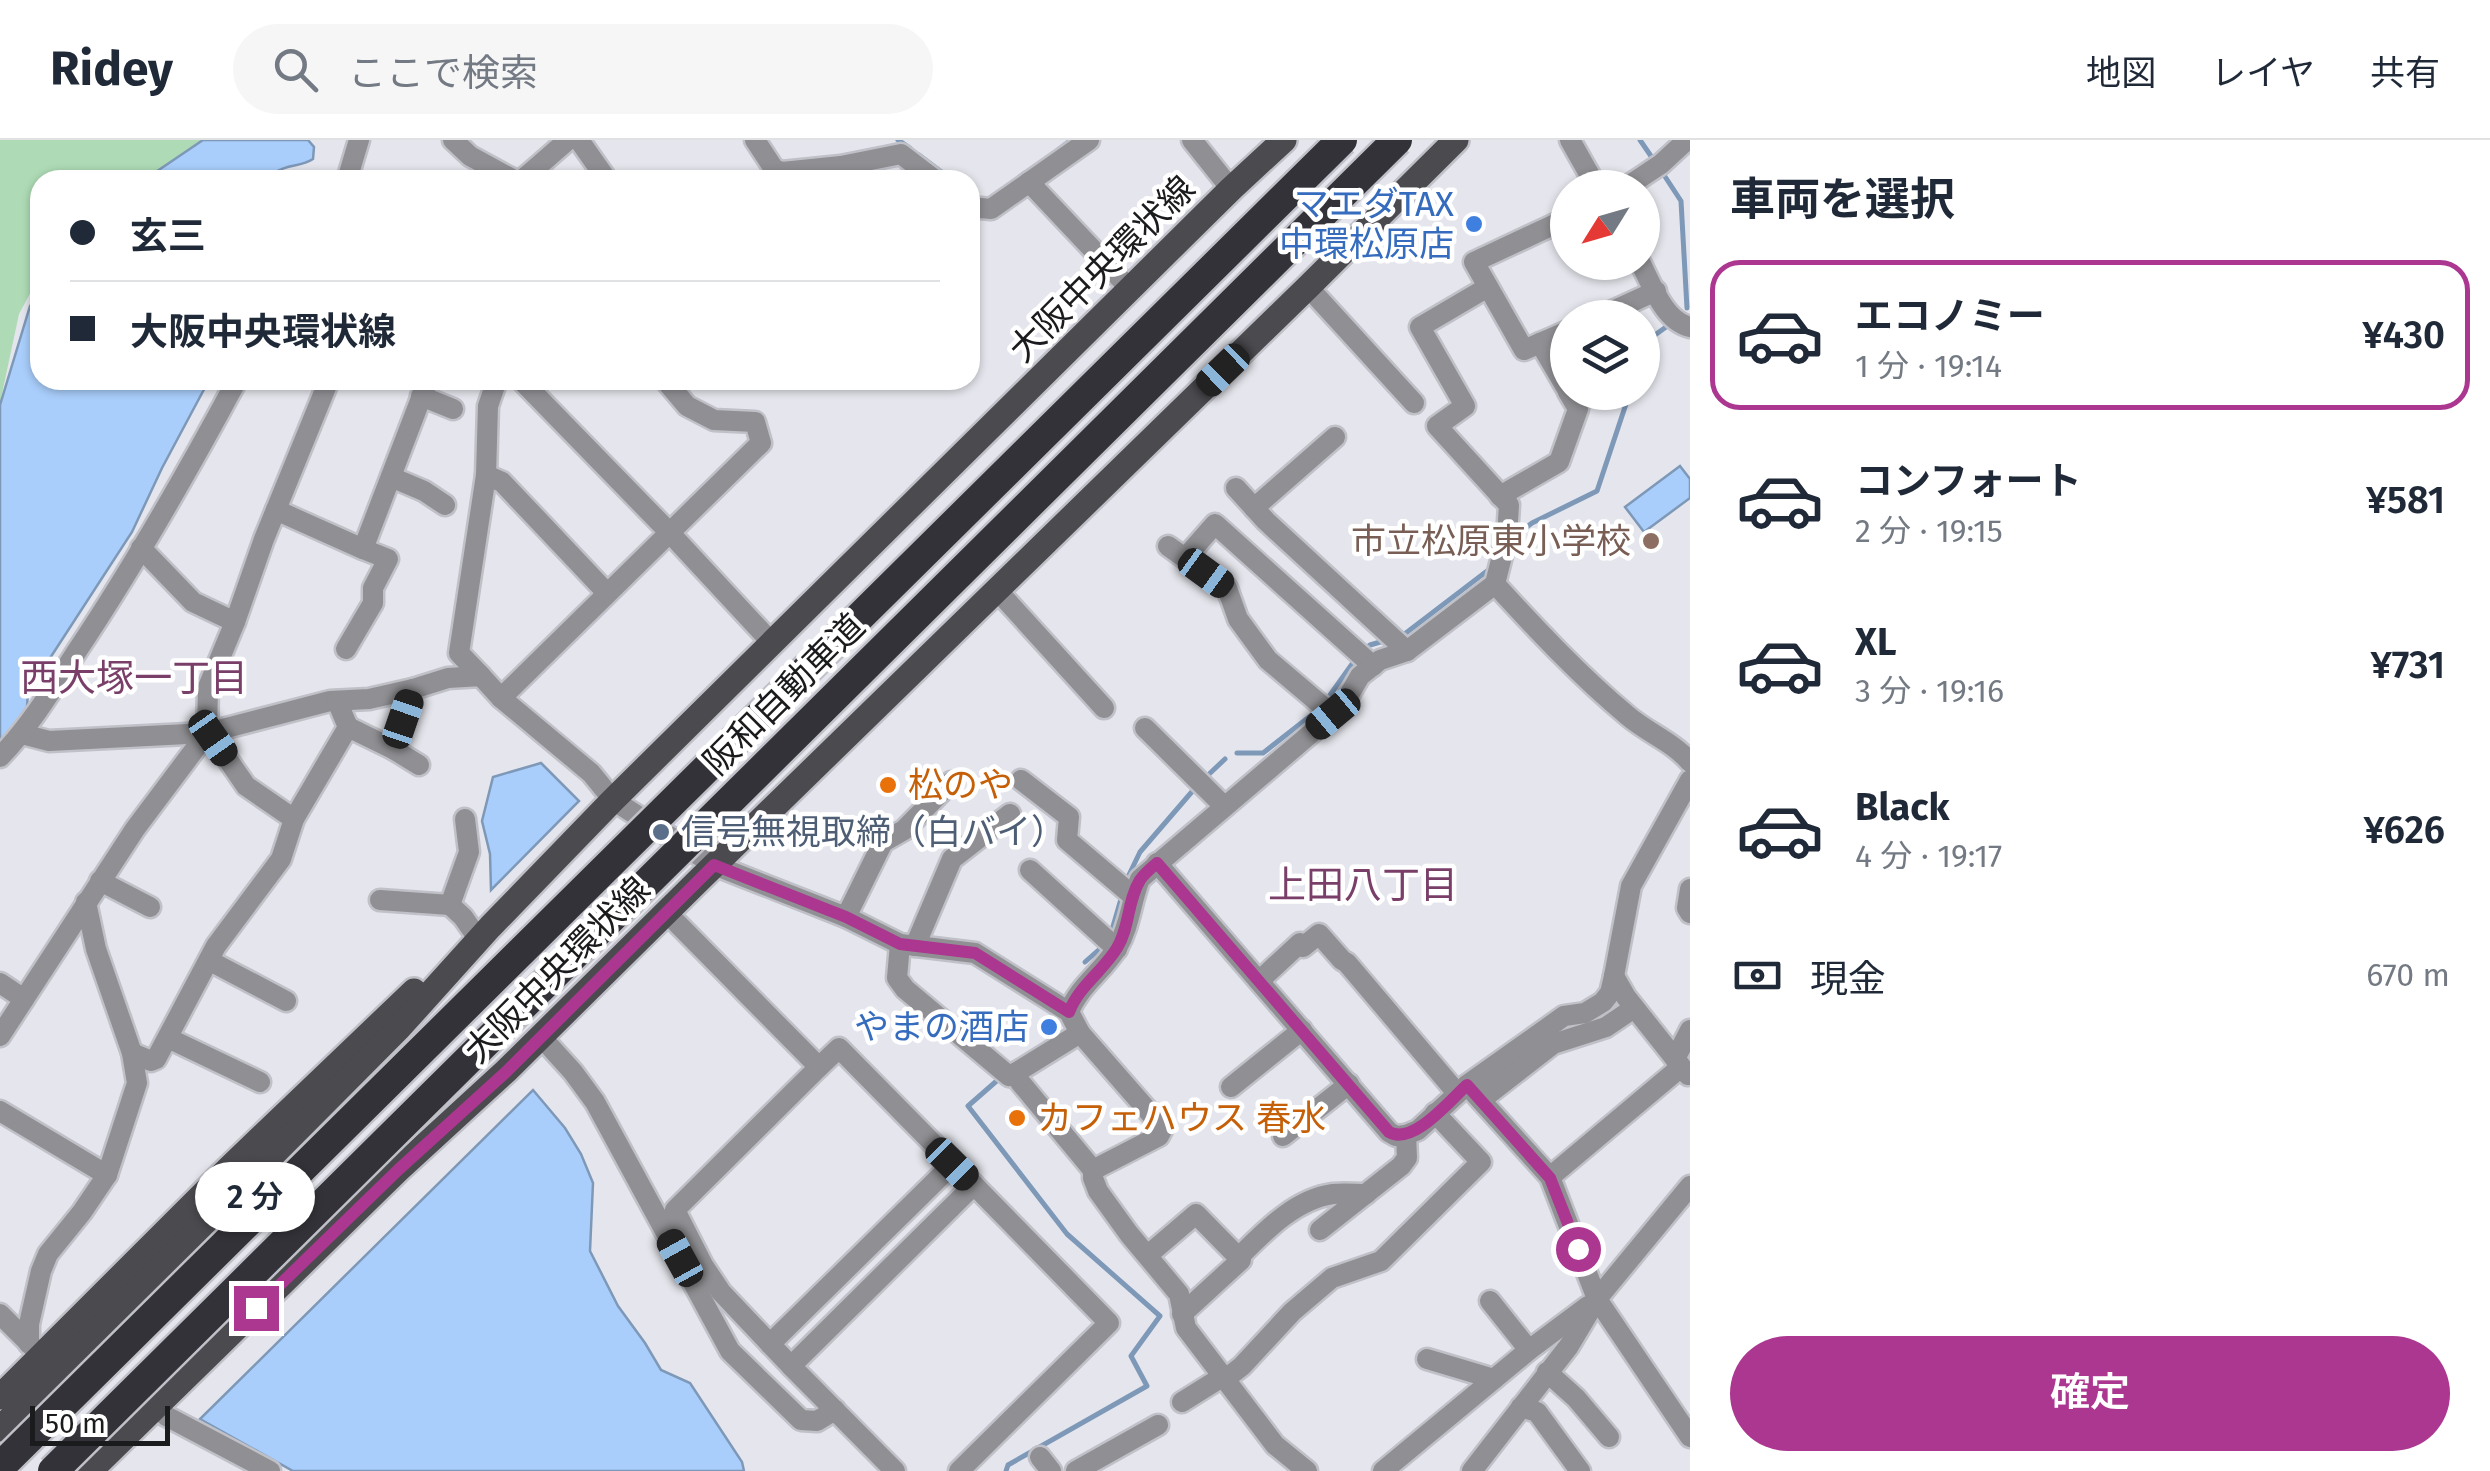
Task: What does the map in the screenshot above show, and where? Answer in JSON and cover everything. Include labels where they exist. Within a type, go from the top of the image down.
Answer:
[{"type":"highway","name":"阪和自動車道","points":[[0,1467],[1342,140]]},
{"type":"highway","name":"阪和自動車道","points":[[53,1471],[1397,140]]},
{"type":"main road","name":"大阪中央環状線","points":[[0,1429],[400,1028],[484,932],[613,800],[1284,140]]},
{"type":"main road","name":"大阪中央環状線","points":[[90,1471],[398,1170],[506,1072],[1456,140]]},
{"type":"main road","points":[[0,1397],[35,1350],[412,992],[484,932]]},
{"type":"main road","points":[[113,1471],[307,1274],[522,1067],[571,1006]]},
{"type":"street","points":[[352,170],[359,140]]},
{"type":"street","points":[[436,140],[462,164],[481,170]]},
{"type":"street","points":[[453,140],[470,156],[494,170]]},
{"type":"street","points":[[521,170],[550,140]]},
{"type":"street","points":[[526,170],[568,140]]},
{"type":"street","points":[[579,140],[600,170]]},
{"type":"street","points":[[755,140],[777,170]]},
{"type":"street","points":[[980,207],[991,208],[1088,140]]},
{"type":"street","points":[[1192,140],[1231,189]]},
{"type":"street","points":[[1570,140],[1587,170]]},
{"type":"street","points":[[1652,170],[1687,140]]},
{"type":"street","points":[[802,170],[901,154],[922,170]]},
{"type":"street","points":[[1029,182],[1131,290]]},
{"type":"street","points":[[1550,226],[1474,262],[1524,350],[1550,339]]},
{"type":"street","points":[[1650,280],[1672,319],[1690,327]]},
{"type":"street","points":[[1308,287],[1414,403]]},
{"type":"street","points":[[1069,1012],[1074,999],[1117,949],[1140,879],[1342,707],[1360,676],[1380,660],[1407,651],[1494,584],[1509,506],[1436,426],[1465,406],[1420,327],[1488,287]]},
{"type":"street","points":[[1636,300],[1656,291]]},
{"type":"street","points":[[1540,344],[1550,361]]},
{"type":"street","points":[[0,757],[22,734],[101,614],[190,468],[232,390]]},
{"type":"street","points":[[0,1036],[100,880],[206,733],[208,687],[325,390]]},
{"type":"street","points":[[363,549],[423,390]]},
{"type":"street","points":[[427,390],[453,410]]},
{"type":"street","points":[[493,390],[488,406],[486,475],[459,653],[500,698],[591,773],[613,800],[714,865],[907,945],[975,953],[1069,1012],[1080,1033],[1169,1130],[1094,1170]]},
{"type":"street","points":[[531,390],[772,643]]},
{"type":"street","points":[[500,698],[761,443],[755,422],[714,420],[687,406],[675,390]]},
{"type":"street","points":[[1500,496],[1559,462],[1578,410]]},
{"type":"street","points":[[1254,508],[1336,436]]},
{"type":"street","points":[[486,475],[502,482],[607,593]]},
{"type":"street","points":[[390,477],[424,490],[445,505]]},
{"type":"street","points":[[1236,488],[1407,651]]},
{"type":"street","points":[[276,510],[388,559],[374,588],[373,603],[346,649]]},
{"type":"street","points":[[1333,714],[1268,660],[1238,619],[1227,588],[1176,552],[1215,524],[1373,666]]},
{"type":"street","points":[[141,548],[193,602],[235,622]]},
{"type":"street","points":[[1494,584],[1630,718],[1679,750],[1690,762]]},
{"type":"street","points":[[996,588],[1104,708]]},
{"type":"street","points":[[22,734],[48,741],[206,733],[337,700],[368,699],[448,678],[481,676]]},
{"type":"street","points":[[392,748],[413,690]]},
{"type":"street","points":[[337,700],[348,727],[419,764]]},
{"type":"street","points":[[132,1054],[150,1061],[156,1058],[216,946],[281,859],[294,819],[348,727]]},
{"type":"street","points":[[1145,728],[1224,806]]},
{"type":"street","points":[[206,733],[246,786],[294,819]]},
{"type":"street","points":[[1021,780],[1069,817],[1067,840],[1133,896]]},
{"type":"street","points":[[1469,1093],[1564,1016],[1585,1013],[1610,993],[1631,886],[1690,780]]},
{"type":"street","points":[[846,917],[883,842],[904,830],[951,782]]},
{"type":"street","points":[[1010,814],[952,859],[907,945],[897,978],[904,990],[1009,1076],[1080,1033]]},
{"type":"street","points":[[450,906],[469,852],[466,819]]},
{"type":"street","points":[[1157,863],[1396,1136],[1418,1130],[1435,1113],[1553,1044],[1606,1027],[1634,1008]]},
{"type":"street","points":[[1030,870],[1117,949]]},
{"type":"street","points":[[100,880],[150,907]]},
{"type":"street","points":[[1690,889],[1690,913]]},
{"type":"street","points":[[380,900],[450,906],[484,932]]},
{"type":"street","points":[[35,1350],[29,1324],[40,1271],[48,1254],[107,1175],[137,1083],[132,1054],[96,949],[86,902]]},
{"type":"street","points":[[666,912],[819,1068]]},
{"type":"street","points":[[1259,981],[1300,943],[1303,947],[1320,934],[1348,963],[1550,1178],[1597,1299],[1686,1425]]},
{"type":"street","points":[[210,961],[286,1001]]},
{"type":"street","points":[[1614,976],[1682,1068]]},
{"type":"street","points":[[0,983],[24,999]]},
{"type":"street","points":[[1231,1086],[1302,1030]]},
{"type":"street","points":[[1550,1178],[1682,1068],[1690,1030]]},
{"type":"street","points":[[168,1038],[260,1082]]},
{"type":"street","points":[[544,1040],[594,1102],[730,1351],[801,1420],[817,1421],[835,1410]]},
{"type":"street","points":[[896,1471],[731,1304],[712,1279],[675,1210],[839,1048],[1109,1322],[959,1471]]},
{"type":"street","points":[[1016,1072],[1020,1082],[1094,1170],[1098,1191],[1179,1294],[1186,1328],[1276,1444],[1307,1471]]},
{"type":"street","points":[[1283,1136],[1349,1084]]},
{"type":"street","points":[[0,1111],[107,1175]]},
{"type":"street","points":[[1182,1402],[1242,1366],[1292,1312],[1332,1278],[1381,1262],[1481,1162],[1435,1113]]},
{"type":"street","points":[[1320,1230],[1402,1166],[1407,1158],[1406,1135]]},
{"type":"street","points":[[770,1344],[952,1164]]},
{"type":"street","points":[[792,1366],[974,1185]]},
{"type":"street","points":[[1472,1471],[1569,1346],[1597,1299],[1689,1189]]},
{"type":"street","points":[[1238,1258],[1263,1234],[1313,1199],[1334,1194],[1366,1194]]},
{"type":"street","points":[[1148,1255],[1196,1214],[1241,1260],[1182,1314]]},
{"type":"street","points":[[1384,1471],[1494,1378],[1597,1299]]},
{"type":"street","points":[[1490,1301],[1529,1350]]},
{"type":"street","points":[[0,1314],[35,1350]]},
{"type":"street","points":[[1427,1359],[1494,1378]]},
{"type":"street","points":[[1547,1372],[1576,1398],[1609,1437]]},
{"type":"street","points":[[1521,1408],[1538,1412],[1580,1471]]},
{"type":"street","points":[[166,1416],[270,1471]]},
{"type":"street","points":[[1076,1471],[1158,1425]]},
{"type":"green space","points":[[0,140],[227,140],[200,170],[30,170],[30,294],[19,314],[0,403]]},
{"type":"water","points":[[203,140],[308,140],[314,147],[313,159],[280,170],[159,170]]},
{"type":"water","points":[[30,306],[30,390],[204,390],[132,532],[28,692],[27,707],[0,745],[0,405]]},
{"type":"water","points":[[1680,466],[1690,479],[1690,498],[1644,532],[1625,507]]},
{"type":"water","points":[[541,763],[579,801],[491,890],[490,854],[482,821],[493,777]]},
{"type":"water","points":[[533,1090],[565,1128],[593,1183],[590,1251],[618,1306],[661,1370],[690,1383],[742,1462],[744,1471],[293,1471],[200,1419]]},
{"type":"waterway","points":[[898,140],[910,148]]},
{"type":"waterway","points":[[1058,150],[1071,140]]},
{"type":"waterway","points":[[1640,140],[1653,159]]},
{"type":"waterway","points":[[919,155],[939,170]]},
{"type":"waterway","points":[[1664,175],[1681,201],[1687,308]]},
{"type":"waterway","points":[[1660,331],[1666,327]]},
{"type":"waterway","points":[[1516,535],[1597,491],[1624,410]]},
{"type":"waterway","points":[[1402,636],[1491,568]]},
{"type":"waterway","points":[[1365,649],[1387,640]]},
{"type":"waterway","points":[[1330,695],[1357,657]]},
{"type":"waterway","points":[[1237,753],[1263,753],[1318,710]]},
{"type":"waterway","points":[[1206,777],[1225,759]]},
{"type":"waterway","points":[[1127,879],[1140,852],[1196,787]]},
{"type":"waterway","points":[[1112,930],[1121,899]]},
{"type":"waterway","points":[[1085,962],[1102,947]]},
{"type":"waterway","points":[[1000,1078],[968,1106],[1067,1234],[1160,1316],[1131,1356],[1147,1386],[1008,1465],[1006,1471]]},
{"type":"place","name":"マエダTAX 中環松原店","points":[[1474,224]]},
{"type":"place","name":"市立松原東小学校","points":[[1651,541]]},
{"type":"place","name":"松のや","points":[[888,785]]},
{"type":"place","name":"信号無視取締（白バイ）","points":[[661,832]]},
{"type":"place","name":"やまの酒店","points":[[1049,1027]]},
{"type":"place","name":"カフェハウス 春水","points":[[1017,1118]]},
{"type":"district","name":"西大塚一丁目","points":[[134,678]]},
{"type":"district","name":"上田八丁目","points":[[1363,885]]},
{"type":"route","points":[[256,1308],[506,1072],[714,865],[846,917],[900,944],[975,953],[1069,1012],[1074,999],[1117,949],[1140,879],[1157,863],[1389,1132],[1396,1136],[1418,1130],[1467,1085],[1550,1178],[1578,1249]]}]
